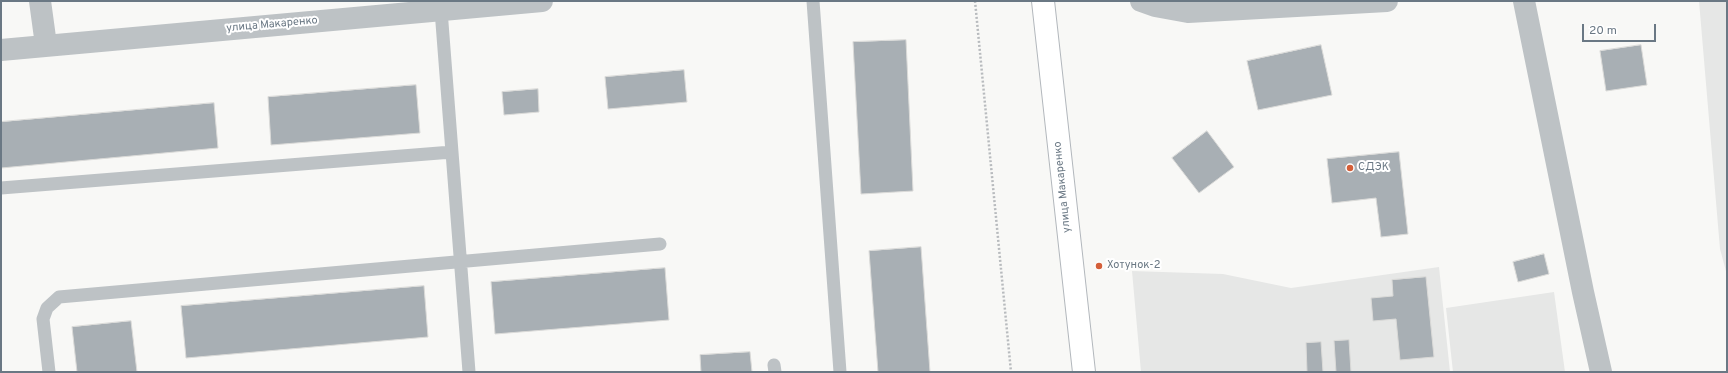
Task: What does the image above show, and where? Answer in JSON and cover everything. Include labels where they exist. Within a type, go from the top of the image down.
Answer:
[{"type":"main road","name":"улица Макаренко","points":[[1043,1],[1084,372]]},
{"type":"street","points":[[40,1],[46,45]]},
{"type":"street","name":"улица Макаренко","points":[[1,50],[542,1]]},
{"type":"street","points":[[1141,1],[1156,6],[1188,12],[1388,1]]},
{"type":"street","points":[[1524,1],[1583,292],[1601,372]]},
{"type":"lane","points":[[813,1],[840,372]]},
{"type":"lane","points":[[441,10],[469,372]]},
{"type":"lane","points":[[1,188],[452,152]]},
{"type":"lane","points":[[49,372],[43,319],[47,308],[59,297],[660,244]]},
{"type":"path","points":[[975,1],[1011,372]]},
{"type":"shaded area","points":[[1699,1],[1727,1],[1727,275],[1720,249]]},
{"type":"shaded area","points":[[1439,267],[1450,372],[1141,372],[1132,271],[1223,274],[1291,288]]},
{"type":"shaded area","points":[[1554,292],[1565,372],[1453,372],[1446,308]]},
{"type":"building","points":[[906,40],[913,191],[861,194],[853,42]]},
{"type":"building","points":[[1321,45],[1332,95],[1258,110],[1247,61]]},
{"type":"building","points":[[1641,45],[1647,85],[1606,91],[1600,51]]},
{"type":"building","points":[[684,70],[687,102],[608,109],[605,77]]},
{"type":"building","points":[[416,85],[420,133],[271,145],[268,97]]},
{"type":"building","points":[[538,89],[539,112],[504,115],[502,92]]},
{"type":"building","points":[[214,103],[218,148],[1,168],[1,122]]},
{"type":"building","points":[[1207,131],[1234,167],[1199,193],[1172,158]]},
{"type":"building","points":[[1399,152],[1408,234],[1381,237],[1376,198],[1332,203],[1327,159]]},
{"type":"building","points":[[921,247],[930,372],[878,372],[869,251]]},
{"type":"building","points":[[1544,254],[1549,274],[1518,282],[1513,262]]},
{"type":"building","points":[[665,268],[669,320],[495,334],[491,282]]},
{"type":"building","points":[[1426,277],[1434,357],[1400,360],[1396,319],[1373,321],[1371,298],[1393,296],[1392,280]]},
{"type":"building","points":[[424,286],[428,337],[186,358],[181,306]]},
{"type":"building","points":[[131,321],[137,372],[77,372],[72,327]]},
{"type":"building","points":[[1349,340],[1351,372],[1336,372],[1334,341]]},
{"type":"building","points":[[1321,342],[1323,372],[1307,372],[1306,343]]},
{"type":"building","points":[[750,352],[752,372],[701,372],[700,355]]},
{"type":"place","name":"СДЭК","points":[[1350,168]]},
{"type":"place","name":"Хотунок-2","points":[[1099,266]]}]
